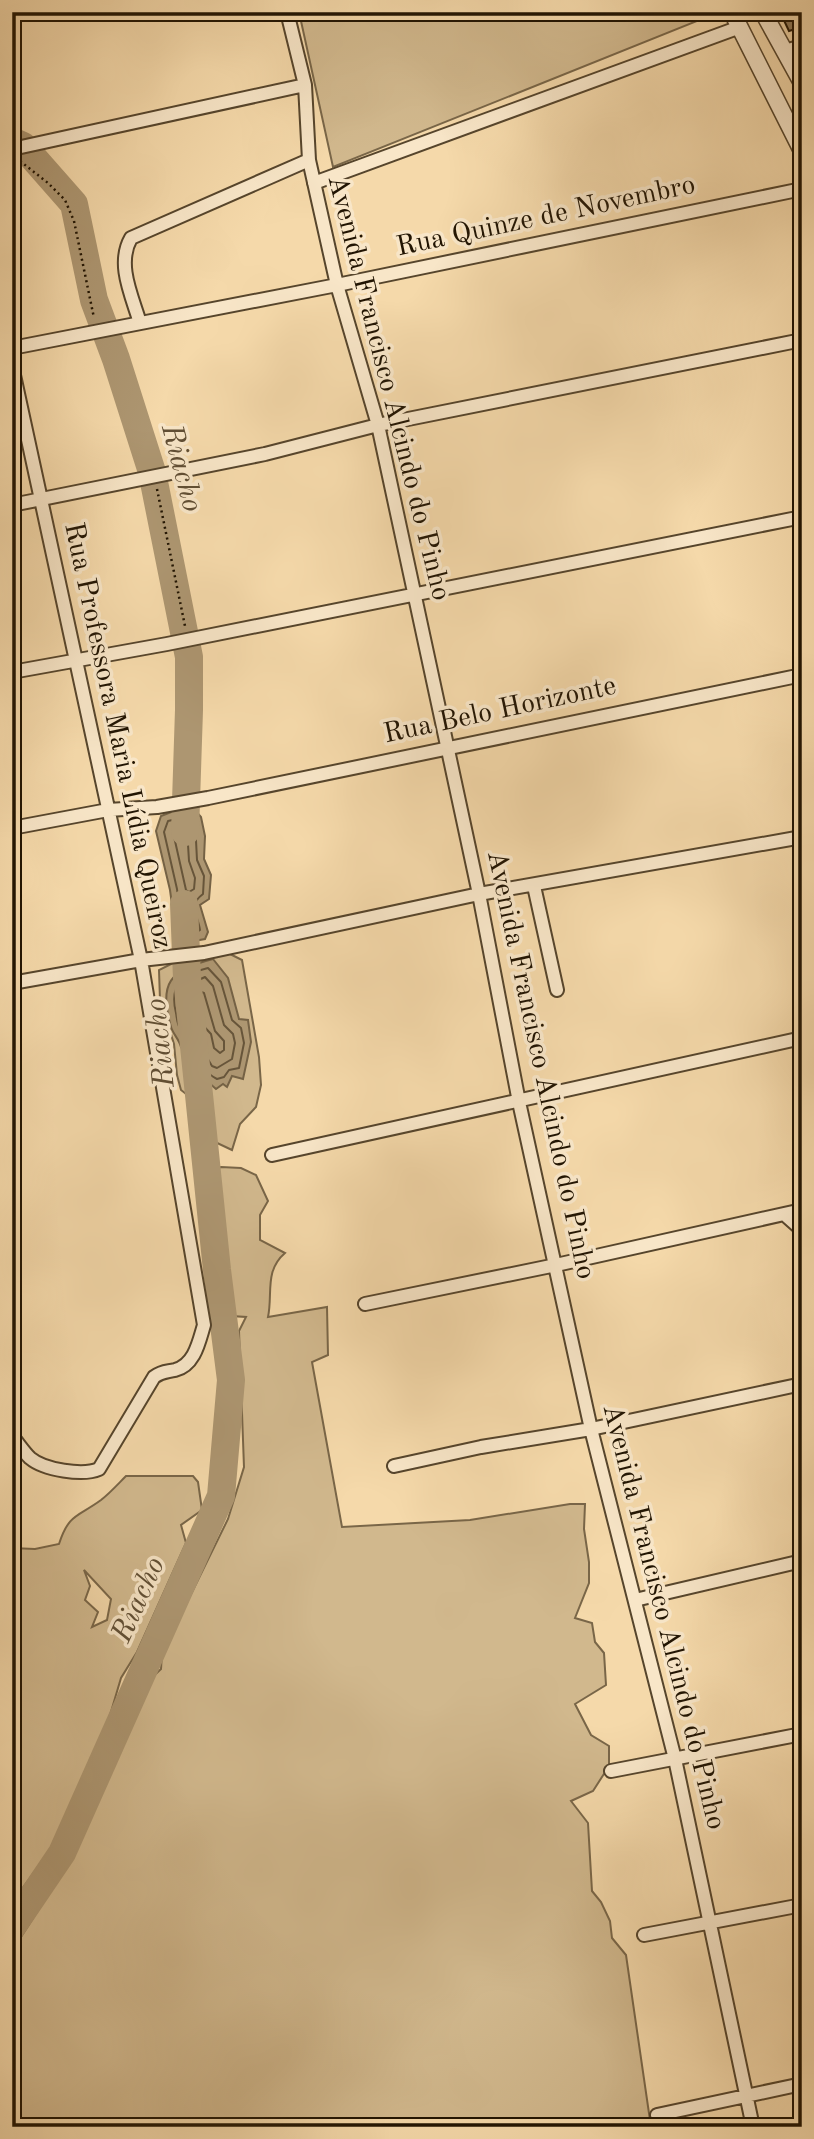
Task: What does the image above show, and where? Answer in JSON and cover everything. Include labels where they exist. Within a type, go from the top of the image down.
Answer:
[{"type":"street","name":"Avenida Francisco Alcindo do Pinho","points":[[287,12],[305,85],[309,160],[314,183],[337,285],[378,425],[479,894],[519,1102],[591,1429],[675,1759],[753,2127]]},
{"type":"street","points":[[763,12],[802,83]]},
{"type":"street","points":[[314,183],[736,20],[802,151]]},
{"type":"street","points":[[785,51],[802,46]]},
{"type":"street","points":[[13,152],[40,143],[305,85]]},
{"type":"street","points":[[140,323],[124,266],[124,250],[131,238],[309,160]]},
{"type":"street","name":"Rua Quinze de Novembro","points":[[12,348],[337,285],[802,189]]},
{"type":"street","points":[[12,505],[265,454],[378,425],[802,340]]},
{"type":"street","name":"Rua Professora Maria Lídia Queiroz","points":[[12,366],[141,960],[204,1325],[191,1359],[183,1366],[160,1372],[154,1377],[99,1469],[85,1473],[43,1465],[29,1457],[12,1436]]},
{"type":"street","points":[[12,672],[167,644],[802,517]]},
{"type":"street","name":"Rua Belo Horizonte","points":[[107,810],[158,807],[208,798],[448,746],[802,675]]},
{"type":"street","points":[[12,828],[107,810]]},
{"type":"street","points":[[12,983],[141,960],[204,953],[479,894],[802,837]]},
{"type":"street","points":[[534,886],[557,990]]},
{"type":"street","points":[[272,1155],[802,1038]]},
{"type":"street","points":[[365,1304],[802,1210]]},
{"type":"street","points":[[784,1214],[802,1230]]},
{"type":"street","points":[[394,1466],[481,1447],[591,1429],[802,1384]]},
{"type":"street","points":[[635,1600],[802,1561]]},
{"type":"street","points":[[611,1771],[802,1734]]},
{"type":"street","points":[[644,1934],[802,1905]]},
{"type":"street","points":[[657,2115],[802,2084]]},
{"type":"path","points":[[13,152],[65,200],[74,221],[79,255],[98,332]]},
{"type":"path","points":[[154,476],[193,638]]},
{"type":"shaded area","points":[[299,12],[716,12],[717,13],[333,167]]},
{"type":"shaded area","points":[[226,952],[242,960],[259,1057],[261,1085],[256,1107],[240,1124],[232,1150],[215,1142],[210,1113],[181,1090],[174,1044],[160,1000],[159,970],[173,963]]},
{"type":"shaded area","points":[[221,1167],[241,1168],[256,1175],[268,1201],[260,1215],[260,1240],[285,1253],[274,1267],[268,1317],[327,1307],[328,1355],[312,1362],[342,1527],[470,1520],[585,1504],[584,1529],[589,1583],[575,1618],[592,1623],[595,1642],[604,1653],[606,1685],[575,1704],[591,1735],[609,1746],[609,1766],[593,1791],[571,1801],[588,1823],[592,1891],[610,1921],[612,1938],[626,1955],[651,2127],[12,2127],[12,1951],[44,1901],[87,1822],[145,1684],[161,1669],[162,1653],[228,1519],[244,1467],[239,1331],[246,1317],[215,1315],[195,1177]]},
{"type":"shaded area","points":[[126,1476],[193,1476],[198,1482],[202,1510],[181,1525],[186,1543],[137,1652],[121,1678],[108,1722],[55,1843],[12,1903],[12,1548],[35,1549],[59,1544],[71,1521],[101,1500]],"holes":[[[84,1570],[111,1599],[107,1620],[92,1627],[98,1612],[85,1600],[90,1586]]]},
{"type":"water","points":[[179,809],[194,809],[201,817],[205,836],[204,859],[211,875],[209,899],[200,905],[208,932],[205,939],[194,941],[182,939],[175,927],[170,890],[156,831],[161,816]]},
{"type":"water","points":[[213,959],[228,978],[239,1019],[248,1020],[251,1042],[243,1079],[232,1076],[227,1087],[223,1084],[216,1089],[193,1066],[187,1046],[181,1047],[171,1027],[166,999],[167,989],[177,974]]},
{"type":"building","points":[[780,12],[802,12],[802,27],[789,31]]},
{"type":"waterway","name":"Riacho","points":[[12,141],[23,146],[74,204],[94,300],[152,472],[189,657],[185,832]]},
{"type":"waterway","name":"Riacho","points":[[12,1927],[62,1853],[221,1496],[231,1380],[187,978],[184,904]]}]
